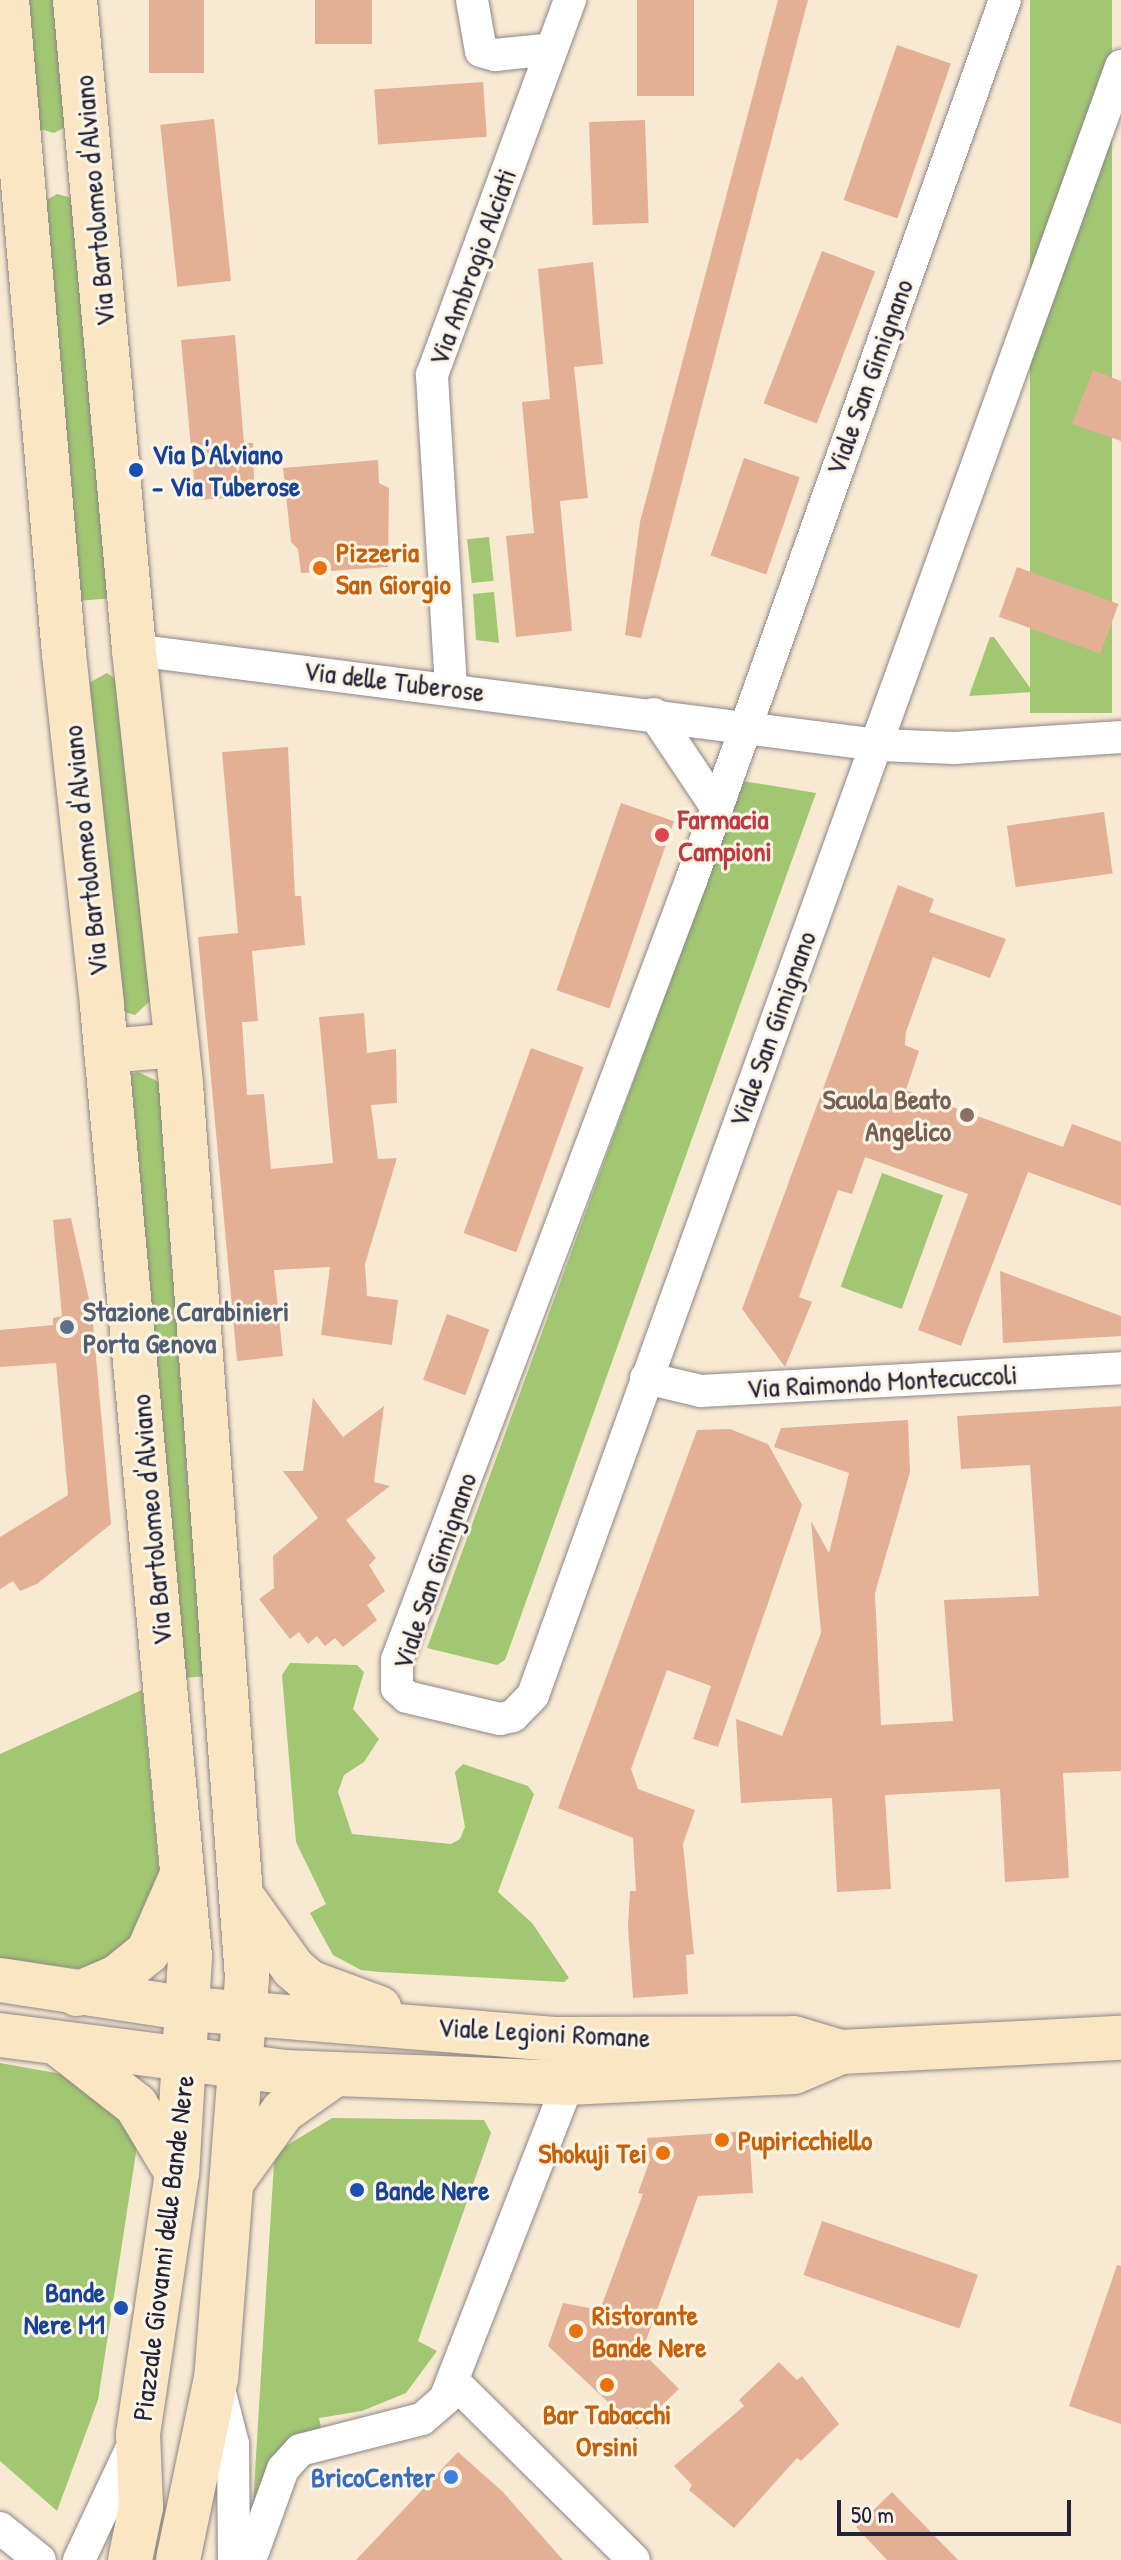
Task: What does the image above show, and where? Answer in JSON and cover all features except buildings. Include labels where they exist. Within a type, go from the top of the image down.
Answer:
[{"type":"main road","name":"Via Bartolomeo d'Alviano","points":[[7,0],[64,654],[106,1051],[166,1702]]},
{"type":"main road","name":"Via Bartolomeo d'Alviano","points":[[75,0],[134,650],[177,1045],[225,1693]]},
{"type":"main road","points":[[22,168],[90,161]]},
{"type":"main road","points":[[64,654],[134,650]]},
{"type":"main road","points":[[106,1051],[177,1045]]},
{"type":"main road","points":[[166,1702],[201,1688],[225,1693]]},
{"type":"main road","name":"Piazzale Giovanni delle Bande Nere","points":[[178,2560],[216,2378],[245,2014],[243,1898],[225,1693]]},
{"type":"main road","name":"Piazzale Giovanni delle Bande Nere","points":[[130,2560],[141,2496],[138,2434],[177,2173],[190,2009],[185,1868],[166,1702]]},
{"type":"main road","points":[[173,1764],[204,1776],[232,1759]]},
{"type":"main road","points":[[77,1994],[117,1977],[148,1952],[185,1868]]},
{"type":"main road","points":[[243,1898],[293,1968],[309,1982],[343,1997],[445,2026]]},
{"type":"main road","points":[[0,1980],[77,1994],[245,2014]]},
{"type":"main road","name":"Viale Legioni Romane","points":[[245,2014],[445,2026],[558,2039],[794,2038],[841,2052],[1121,2038]]},
{"type":"main road","name":"Piazzale Giovanni delle Bande Nere","points":[[0,2035],[242,2068],[334,2075],[568,2083]]},
{"type":"main road","points":[[58,2044],[136,2105],[177,2173]]},
{"type":"main road","name":"Viale Legioni Romane","points":[[568,2083],[794,2072],[841,2052]]},
{"type":"main road","points":[[234,2178],[283,2111],[334,2075]]},
{"type":"street","points":[[472,0],[481,51],[495,55],[552,49]]},
{"type":"street","name":"Via Ambrogio Alciati","points":[[451,687],[432,375],[570,0]]},
{"type":"street","name":"Viale San Gimignano","points":[[1005,0],[743,724],[717,808],[394,1672],[397,1688],[407,1697],[465,1714],[513,1716],[533,1695],[879,745],[1121,66]]},
{"type":"street","name":"Via delle Tuberose","points":[[134,650],[743,724],[879,745],[955,748],[1121,737]]},
{"type":"street","points":[[654,714],[717,808]]},
{"type":"street","name":"Via Raimondo Montecuccoli","points":[[646,1378],[701,1391],[1121,1368]]},
{"type":"street","points":[[250,2560],[283,2469],[300,2450],[422,2419],[436,2410],[454,2382],[568,2083]]},
{"type":"street","name":"Piazzale Giovanni delle Bande Nere","points":[[216,2378],[233,2444],[234,2560]]},
{"type":"street","points":[[454,2382],[634,2560]]},
{"type":"street","name":"Piazzale Giovanni delle Bande Nere","points":[[79,2560],[138,2434]]},
{"type":"street","points":[[0,2528],[40,2560]]},
{"type":"green space","points":[[21,0],[60,0],[66,127],[54,133],[40,129]]},
{"type":"green space","points":[[1030,0],[1112,0],[1112,713],[1030,713]]},
{"type":"green space","points":[[57,194],[72,198],[114,598],[77,601],[45,201]]},
{"type":"green space","points":[[489,537],[494,581],[472,583],[467,539]]},
{"type":"green space","points":[[494,592],[499,643],[476,640],[473,594]]},
{"type":"green space","points":[[990,637],[994,637],[1033,692],[969,696]]},
{"type":"green space","points":[[107,673],[119,681],[151,1000],[135,1015],[121,1011],[87,684]]},
{"type":"green space","points":[[743,781],[816,793],[505,1660],[497,1665],[427,1648]]},
{"type":"green space","points":[[138,1072],[159,1082],[210,1676],[182,1678],[130,1075]]},
{"type":"green space","points":[[882,1173],[943,1195],[902,1309],[841,1287]]},
{"type":"green space","points":[[290,1663],[357,1665],[364,1672],[353,1709],[379,1739],[364,1762],[344,1775],[338,1792],[352,1834],[451,1844],[460,1839],[465,1827],[455,1772],[463,1764],[528,1786],[534,1794],[498,1892],[532,1923],[569,1978],[564,1982],[380,1972],[361,1970],[333,1955],[310,1913],[326,1904],[296,1842],[282,1675]]},
{"type":"green space","points":[[142,1690],[163,1913],[95,1971],[0,1958],[0,1754]]},
{"type":"green space","points":[[0,2063],[101,2081],[137,2146],[98,2400],[57,2511],[0,2461]]},
{"type":"green space","points":[[332,2118],[484,2120],[491,2133],[418,2341],[437,2351],[406,2393],[362,2411],[319,2418],[322,2432],[253,2505],[274,2163],[281,2149]]},
{"type":"place","name":"Via D'Alviano - Via Tuberose","points":[[136,470]]},
{"type":"place","name":"Pizzeria San Giorgio","points":[[320,568]]},
{"type":"place","name":"Farmacia Campioni","points":[[662,835]]},
{"type":"place","name":"Scuola Beato Angelico","points":[[967,1115]]},
{"type":"place","name":"Stazione Carabinieri Porta Genova","points":[[67,1327]]},
{"type":"place","name":"Pupiricchiello","points":[[722,2140]]},
{"type":"place","name":"Shokuji Tei","points":[[663,2153]]},
{"type":"place","name":"Bande Nere","points":[[357,2190]]},
{"type":"place","name":"Bande Nere M1","points":[[121,2308]]},
{"type":"place","name":"Ristorante Bande Nere","points":[[576,2331]]},
{"type":"place","name":"Bar Tabacchi Orsini","points":[[607,2385]]},
{"type":"place","name":"BricoCenter","points":[[451,2477]]}]
